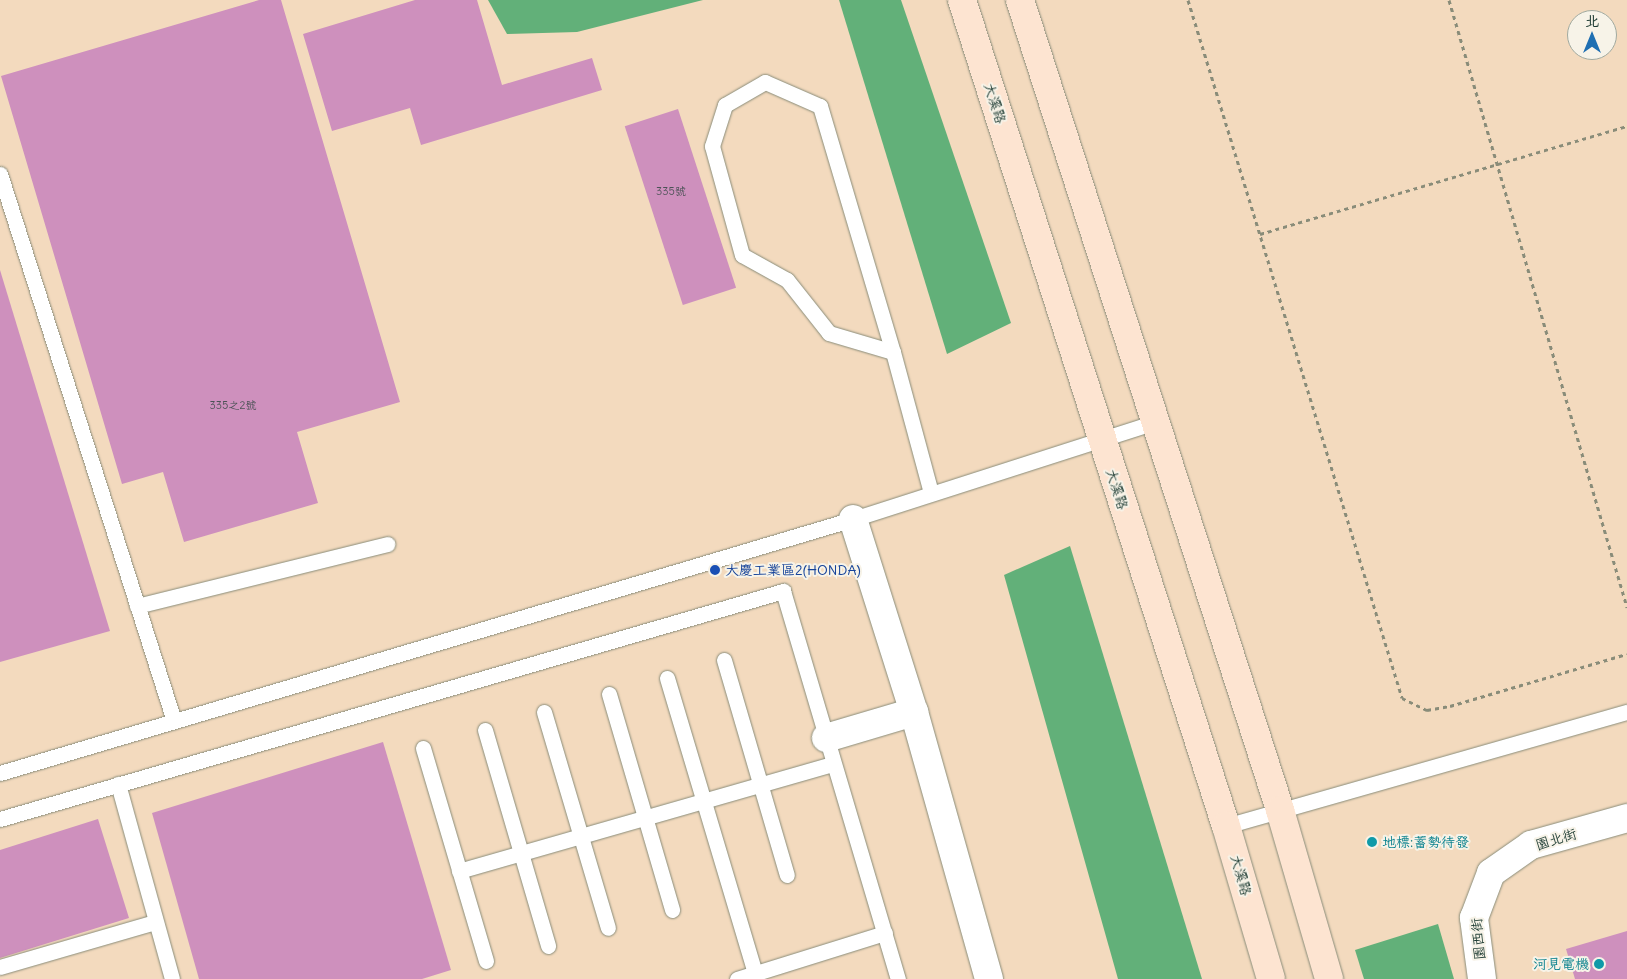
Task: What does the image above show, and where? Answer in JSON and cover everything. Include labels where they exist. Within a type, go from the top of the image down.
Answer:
[{"type":"main road","name":"大溪路","points":[[962,0],[1101,440],[1226,826],[1272,979]]},
{"type":"main road","points":[[1020,0],[1280,810],[1329,979]]},
{"type":"street","points":[[853,519],[914,712],[989,979]]},
{"type":"street","points":[[826,738],[914,712]]},
{"type":"street","name":"園北街","points":[[1491,872],[1531,846],[1627,818]]},
{"type":"street","name":"園西街","points":[[1482,979],[1474,918],[1491,872]]},
{"type":"lane","points":[[893,352],[829,333],[787,280],[742,254],[712,146],[725,105],[765,82],[820,106],[893,352],[931,493]]},
{"type":"lane","points":[[0,174],[174,722]]},
{"type":"lane","points":[[0,773],[853,519],[1154,422]]},
{"type":"lane","points":[[137,606],[387,544]]},
{"type":"lane","points":[[0,819],[783,591],[898,979]]},
{"type":"lane","points":[[724,660],[787,875]]},
{"type":"lane","points":[[667,678],[755,974]]},
{"type":"lane","points":[[609,694],[672,910]]},
{"type":"lane","points":[[544,712],[608,928]]},
{"type":"lane","points":[[1226,826],[1627,712]]},
{"type":"lane","points":[[485,730],[548,946]]},
{"type":"lane","points":[[423,748],[486,961]]},
{"type":"lane","points":[[460,871],[833,764]]},
{"type":"lane","points":[[118,784],[172,979]]},
{"type":"lane","points":[[0,967],[155,922]]},
{"type":"lane","points":[[737,979],[885,934]]},
{"type":"path","points":[[1188,0],[1402,698],[1427,710],[1450,706],[1627,654]]},
{"type":"path","points":[[1449,0],[1627,607]]},
{"type":"path","points":[[1260,234],[1498,166],[1627,126]]},
{"type":"green space","points":[[488,0],[703,0],[577,32],[507,34]]},
{"type":"green space","points":[[839,0],[901,0],[1011,323],[947,354]]},
{"type":"green space","points":[[1070,546],[1202,979],[1118,979],[1004,575]]},
{"type":"green space","points":[[1438,924],[1454,979],[1364,979],[1355,950]]},
{"type":"building","points":[[259,0],[281,0],[400,402],[297,432],[318,503],[184,542],[163,472],[122,484],[1,76]]},
{"type":"building","points":[[415,0],[477,0],[502,85],[592,58],[602,90],[421,145],[410,108],[332,131],[303,34]]},
{"type":"building","points":[[678,109],[736,288],[683,305],[625,126]]},
{"type":"building","points":[[0,270],[110,631],[0,662]]},
{"type":"building","points":[[383,742],[451,970],[422,979],[199,979],[152,813]]},
{"type":"building","points":[[98,819],[129,918],[0,958],[0,850]]},
{"type":"building","name":"河見電機","points":[[1627,931],[1627,979],[1575,979],[1566,949]]},
{"type":"place","name":"大慶工業區2(HONDA)","points":[[715,570]]},
{"type":"place","name":"地標:蓄勢待發","points":[[1372,842]]},
{"type":"place","name":"河見電機","points":[[1599,964]]}]
